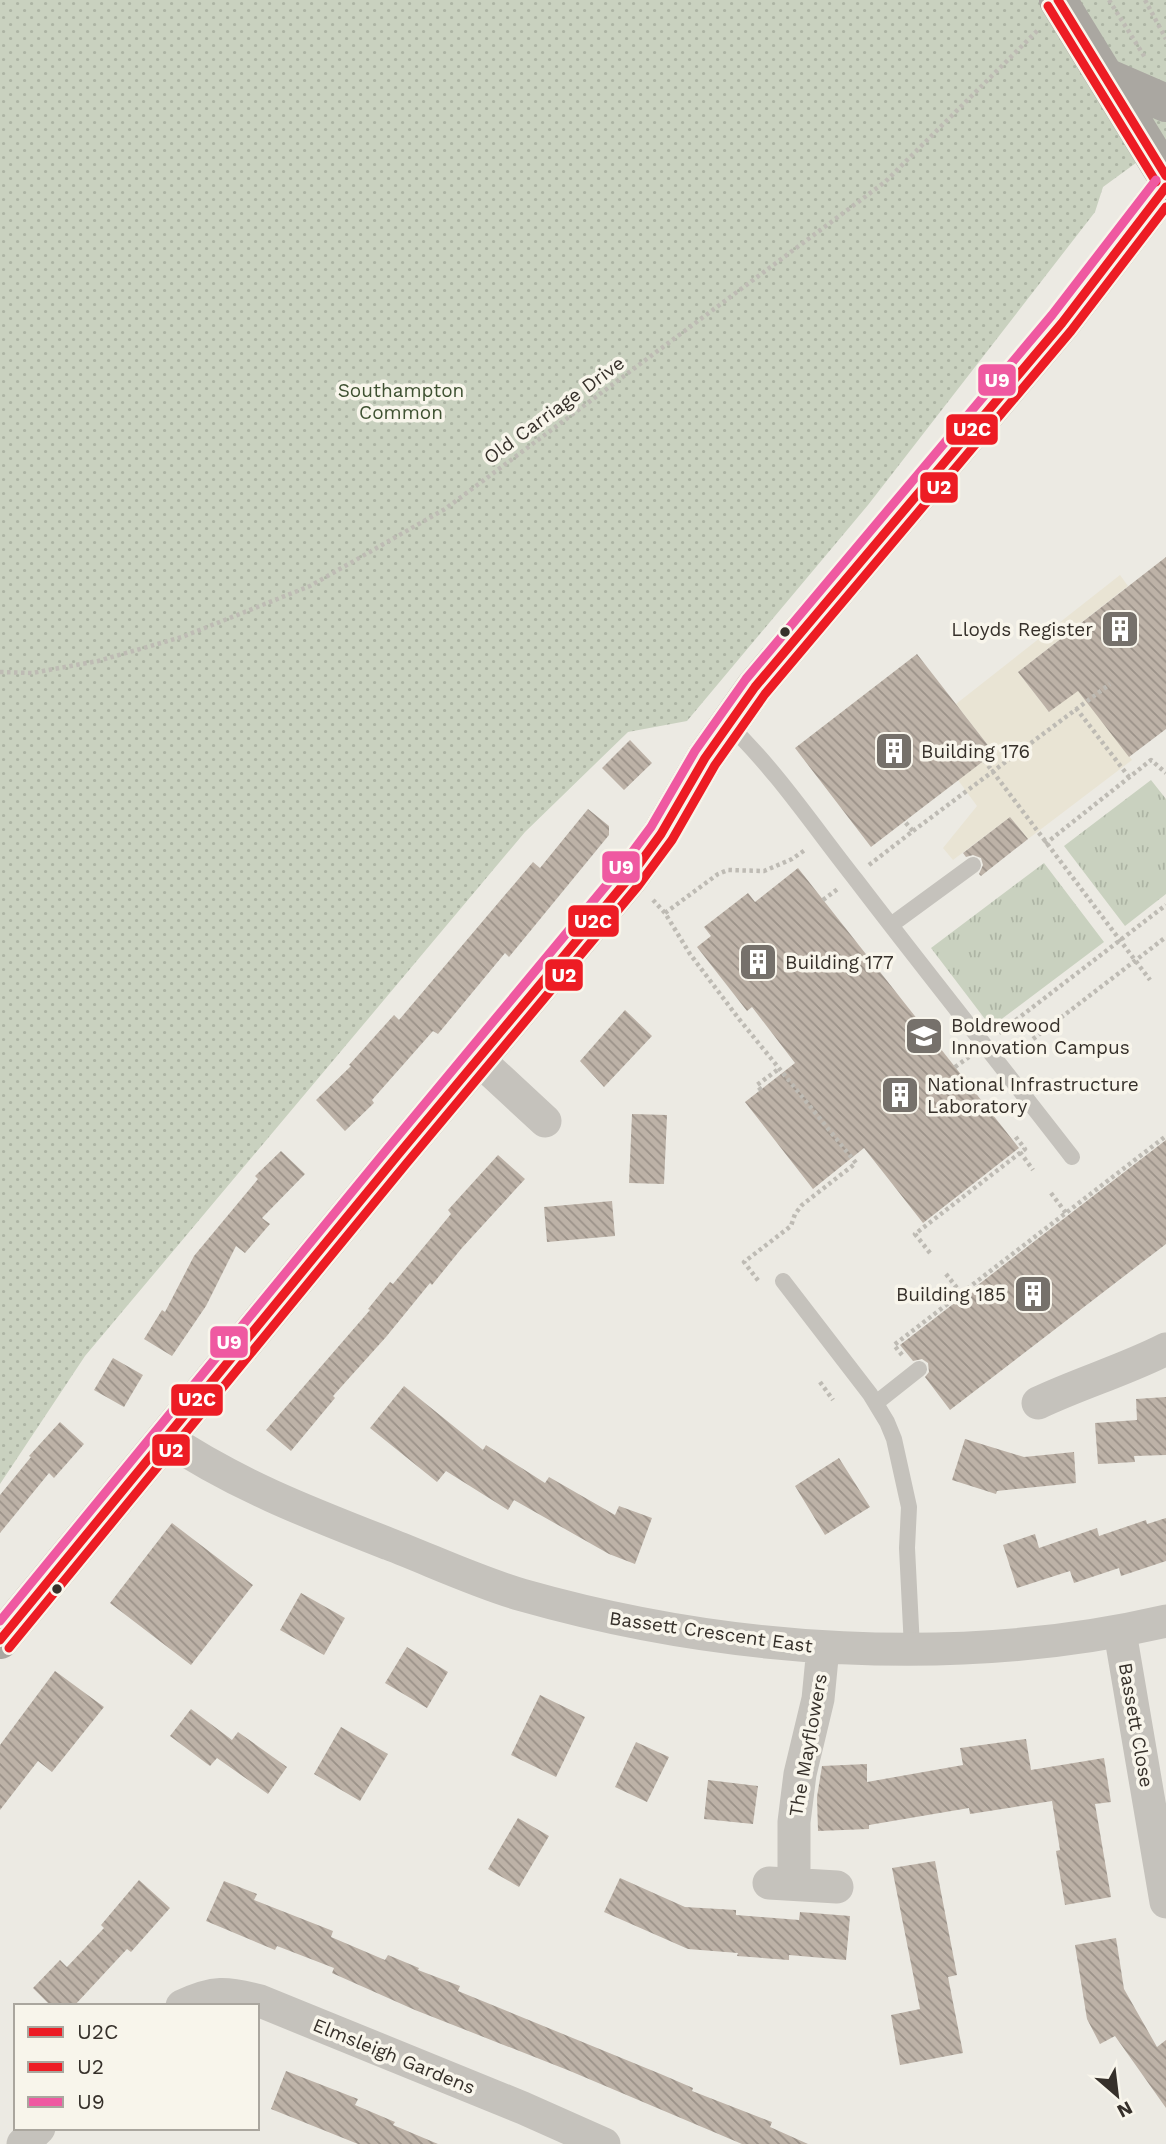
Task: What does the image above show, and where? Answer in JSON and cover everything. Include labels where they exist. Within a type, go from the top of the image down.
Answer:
[{"type":"main road","points":[[1051,12],[1106,77],[1166,176]]},
{"type":"main road","points":[[1106,77],[1166,103]]},
{"type":"main road","points":[[0,1640],[629,878],[661,834],[728,724],[793,641],[1062,323],[1166,187]]},
{"type":"street","points":[[478,1059],[545,1121]]},
{"type":"street","points":[[1038,1403],[1166,1349]]},
{"type":"street","name":"Bassett Crescent East","points":[[165,1437],[232,1477],[310,1514],[520,1594],[600,1615],[685,1631],[823,1648],[912,1648],[1040,1642],[1120,1632],[1166,1621]]},
{"type":"street","name":"Bassett Close","points":[[1120,1632],[1166,1902]]},
{"type":"street","name":"The Mayflowers","points":[[823,1648],[818,1699],[800,1774],[794,1822],[781,1883],[836,1887]]},
{"type":"street","name":"Elmsleigh Gardens","points":[[186,2004],[204,1996],[232,1993],[260,2001],[523,2108],[604,2144]]},
{"type":"street","points":[[23,2144],[37,2130]]},
{"type":"lane","points":[[728,724],[760,755],[1072,1157]]},
{"type":"lane","points":[[891,925],[973,865]]},
{"type":"lane","points":[[783,1281],[876,1403],[894,1439],[906,1486],[912,1648]]},
{"type":"lane","points":[[876,1403],[914,1366]]},
{"type":"path","points":[[1109,0],[1150,65]]},
{"type":"path","points":[[1145,0],[1166,40]]},
{"type":"path","name":"Old Carriage Drive","points":[[0,672],[32,673],[98,661],[182,637],[310,586],[444,509],[885,182],[1051,12]]},
{"type":"path","points":[[863,869],[1110,684]]},
{"type":"path","points":[[1076,708],[1129,777]]},
{"type":"path","points":[[984,760],[1150,980]]},
{"type":"path","points":[[1045,844],[1151,760],[1166,773]]},
{"type":"path","points":[[905,822],[913,831]]},
{"type":"path","points":[[665,913],[718,874],[728,870],[764,871],[805,850]]},
{"type":"path","points":[[629,878],[665,913],[690,954],[739,1019],[856,1163],[830,1179],[802,1205],[791,1226],[744,1262],[760,1283]]},
{"type":"path","points":[[823,900],[841,886]]},
{"type":"path","points":[[996,1036],[1166,905]]},
{"type":"path","points":[[1033,1040],[1166,937]]},
{"type":"path","points":[[956,1067],[971,1055]]},
{"type":"path","points":[[761,1090],[757,1085],[780,1068]]},
{"type":"path","points":[[930,1253],[915,1234],[1024,1149],[1015,1136]]},
{"type":"path","points":[[914,1366],[894,1345],[1166,1136]]},
{"type":"path","points":[[1020,1152],[1033,1170]]},
{"type":"path","points":[[1051,1192],[1066,1213]]},
{"type":"path","points":[[946,1274],[961,1293]]},
{"type":"path","points":[[820,1382],[833,1400]]},
{"type":"green space","name":"Southampton Common","points":[[0,0],[1166,0],[1166,141],[1103,187],[1095,212],[868,505],[687,721],[628,732],[525,832],[85,1356],[0,1484]]},
{"type":"green space","points":[[1151,780],[1166,799],[1166,894],[1125,926],[1064,846]]},
{"type":"green space","points":[[1044,863],[1104,942],[991,1027],[931,948]]},
{"type":"shaded area","points":[[1120,575],[1128,586],[1018,672],[1049,712],[1078,690],[1132,760],[1028,839],[1010,817],[953,860],[943,848],[977,806],[958,780],[994,753],[956,704]]},
{"type":"building","name":"Lloyds Register","points":[[1166,557],[1166,729],[1129,757],[1078,691],[1049,712],[1018,672]]},
{"type":"building","name":"Building 176","points":[[917,654],[994,753],[871,847],[795,748]]},
{"type":"building","points":[[630,740],[652,763],[624,790],[602,768]]},
{"type":"building","points":[[588,809],[609,826],[609,835],[509,957],[505,953],[438,1034],[433,1031],[372,1100],[374,1103],[345,1131],[316,1100],[351,1066],[349,1065],[394,1015],[399,1020],[533,862],[540,868]]},
{"type":"building","points":[[1010,817],[1028,839],[981,876],[981,858],[973,855],[966,857],[963,853]]},
{"type":"building","points":[[798,868],[1019,1148],[923,1223],[864,1148],[813,1189],[745,1102],[795,1063],[752,1007],[747,1011],[697,947],[711,936],[704,927],[748,893],[755,902]]},
{"type":"building","points":[[625,1010],[652,1036],[604,1087],[580,1061]]},
{"type":"building","points":[[632,1114],[667,1115],[664,1184],[629,1183]]},
{"type":"building","name":"Building 185","points":[[1166,1140],[1166,1244],[950,1410],[925,1377],[929,1372],[928,1363],[922,1359],[913,1361],[900,1345]]},
{"type":"building","points":[[281,1151],[305,1174],[262,1218],[270,1224],[245,1253],[236,1246],[206,1306],[172,1356],[144,1339],[162,1310],[165,1312],[194,1256],[258,1179],[255,1176]]},
{"type":"building","points":[[498,1155],[525,1179],[432,1285],[430,1283],[333,1396],[335,1398],[291,1451],[266,1430],[370,1310],[368,1309],[390,1282],[393,1284],[451,1214],[448,1210]]},
{"type":"building","points":[[612,1201],[615,1236],[547,1242],[544,1207]]},
{"type":"building","points":[[113,1358],[143,1375],[124,1407],[94,1390]]},
{"type":"building","points":[[404,1386],[483,1450],[486,1445],[545,1483],[549,1477],[615,1515],[619,1506],[652,1518],[635,1564],[609,1554],[514,1500],[508,1510],[446,1471],[437,1482],[370,1428]]},
{"type":"building","points":[[1166,1397],[1166,1455],[1134,1456],[1135,1462],[1098,1464],[1095,1423],[1137,1420],[1136,1399]]},
{"type":"building","points":[[60,1422],[84,1444],[54,1478],[49,1473],[0,1533],[0,1495],[31,1457],[29,1456]]},
{"type":"building","points":[[965,1439],[1024,1457],[1074,1452],[1076,1483],[997,1491],[996,1494],[952,1480]]},
{"type":"building","points":[[839,1458],[870,1507],[825,1535],[795,1486]]},
{"type":"building","points":[[1166,1518],[1166,1561],[1121,1576],[1119,1568],[1074,1583],[1070,1571],[1017,1588],[1003,1545],[1035,1534],[1039,1548],[1097,1528],[1099,1536],[1146,1520],[1147,1524]]},
{"type":"building","points":[[172,1523],[253,1585],[191,1665],[110,1603]]},
{"type":"building","points":[[301,1593],[345,1618],[324,1655],[280,1630]]},
{"type":"building","points":[[407,1647],[448,1672],[427,1708],[385,1683]]},
{"type":"building","points":[[55,1671],[104,1707],[52,1772],[38,1761],[0,1810],[0,1745]]},
{"type":"building","points":[[540,1695],[585,1717],[556,1777],[511,1755]]},
{"type":"building","points":[[191,1709],[232,1740],[238,1732],[287,1767],[268,1794],[217,1758],[210,1766],[170,1736]]},
{"type":"building","points":[[341,1727],[388,1754],[360,1801],[314,1774]]},
{"type":"building","points":[[1026,1739],[1031,1770],[1104,1758],[1111,1802],[1095,1804],[1111,1897],[1065,1905],[1056,1851],[1060,1850],[1052,1801],[970,1814],[969,1808],[869,1825],[869,1829],[818,1831],[817,1797],[822,1766],[867,1764],[867,1782],[963,1765],[960,1748]]},
{"type":"building","points":[[636,1742],[669,1757],[647,1802],[615,1787]]},
{"type":"building","points":[[708,1780],[758,1786],[753,1824],[704,1819]]},
{"type":"building","points":[[518,1818],[549,1836],[519,1887],[488,1869]]},
{"type":"building","points":[[935,1861],[957,1975],[948,1977],[963,2053],[900,2065],[891,2015],[920,2009],[892,1868]]},
{"type":"building","points":[[620,1878],[685,1907],[736,1910],[736,1915],[799,1920],[800,1912],[850,1916],[846,1960],[789,1955],[789,1960],[688,1949],[604,1912]]},
{"type":"building","points":[[139,1880],[170,1908],[131,1952],[127,1949],[76,2004],[49,2004],[33,1988],[60,1960],[67,1967],[104,1928],[101,1925]]},
{"type":"building","points":[[224,1881],[257,1894],[254,1900],[333,1931],[331,1937],[385,1960],[388,1955],[419,1968],[418,1970],[460,1986],[458,1991],[663,2075],[693,2088],[692,2091],[772,2122],[770,2127],[808,2144],[742,2144],[570,2071],[415,2010],[332,1973],[334,1968],[277,1946],[275,1950],[206,1921]]},
{"type":"building","points":[[1116,1938],[1124,1989],[1157,2047],[1166,2040],[1166,2108],[1115,2036],[1100,2044],[1087,2019],[1075,1945]]},
{"type":"building","points":[[286,2071],[358,2099],[355,2105],[438,2144],[358,2144],[271,2109]]},
{"type":"transit line","name":"U2C","points":[[1058,0],[1166,176]]},
{"type":"transit line","name":"U2","points":[[1048,6],[1156,182]]},
{"type":"transit line","name":"U9","points":[[0,1621],[619,870],[651,827],[695,751],[746,679],[1052,315],[1156,180]]},
{"type":"transit line","name":"U2C","points":[[0,1640],[629,878],[661,834],[705,758],[755,687],[1062,323],[1166,187]]},
{"type":"transit line","name":"U2","points":[[9,1648],[638,886],[672,840],[715,765],[765,694],[1071,331],[1166,207]]},
{"type":"place","name":"Lloyds Register","points":[[1120,629]]},
{"type":"place","name":"Building 176","points":[[894,751]]},
{"type":"place","name":"Building 177","points":[[758,962]]},
{"type":"place","name":"Boldrewood Innovation Campus","points":[[924,1036]]},
{"type":"place","name":"National Infrastructure Laboratory","points":[[900,1095]]},
{"type":"place","name":"Building 185","points":[[1033,1294]]}]
